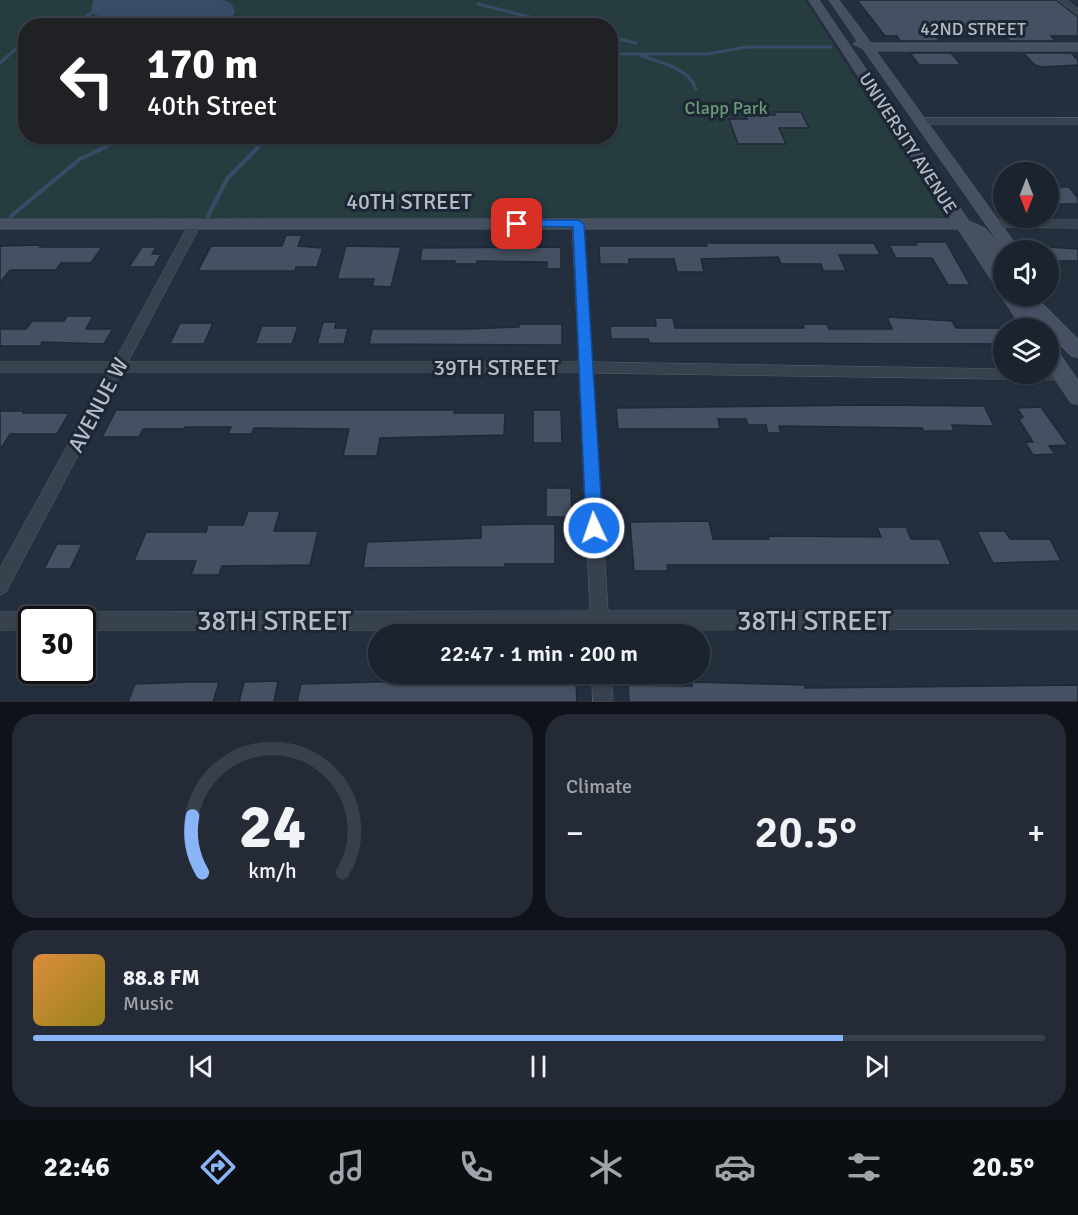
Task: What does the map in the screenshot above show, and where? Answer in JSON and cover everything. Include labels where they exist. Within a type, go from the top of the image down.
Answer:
[{"type":"main road","points":[[816,0],[830,12],[848,35],[856,42],[868,47],[863,52],[866,61],[887,94],[894,121]]},
{"type":"main road","name":"UNIVERSITY AVENUE","points":[[816,0],[993,270]]},
{"type":"main road","name":"UNIVERSITY AVENUE","points":[[834,0],[993,224]]},
{"type":"main road","name":"42ND STREET","points":[[868,47],[1078,47]]},
{"type":"main road","points":[[921,123],[939,167],[963,203],[967,217],[962,224],[979,232],[993,249]]},
{"type":"main road","name":"40TH STREET","points":[[0,224],[962,224]]},
{"type":"main road","points":[[1034,306],[1078,351]]},
{"type":"main road","points":[[1050,306],[1078,345]]},
{"type":"main road","points":[[1059,368],[1078,397]]},
{"type":"street","points":[[1062,0],[1078,13]]},
{"type":"street","points":[[921,123],[1078,121]]},
{"type":"street","name":"AVENUE W","points":[[0,586],[195,224]]},
{"type":"street","points":[[578,224],[599,624]]},
{"type":"street","points":[[1059,224],[1078,224]]},
{"type":"street","name":"39TH STREET","points":[[0,367],[586,367],[1064,375]]},
{"type":"street","name":"38TH STREET","points":[[710,626],[1078,620]]},
{"type":"street","points":[[0,621],[18,621]]},
{"type":"street","name":"38TH STREET","points":[[96,621],[368,625]]},
{"type":"street","points":[[602,684],[603,702]]},
{"type":"green space","name":"Clapp Park","points":[[0,0],[805,0],[944,216],[941,219],[0,218]]},
{"type":"water","points":[[93,0],[223,0],[231,3],[235,11],[232,18],[104,18],[91,13]]},
{"type":"building","points":[[857,0],[1056,0],[1078,17],[1078,36],[1051,36],[1056,41],[1010,41],[1005,36],[935,36],[940,41],[900,41],[897,36],[885,36]]},
{"type":"building","points":[[910,53],[951,53],[961,65],[919,65]]},
{"type":"building","points":[[1023,53],[1071,53],[1078,60],[1078,65],[1042,67],[1035,65]]},
{"type":"building","points":[[774,112],[801,112],[809,128],[779,128],[786,144],[738,144],[729,119],[747,119],[745,115],[775,115]]},
{"type":"building","points":[[1059,187],[1069,187],[1078,198],[1078,204],[1059,204]]},
{"type":"building","points":[[286,235],[302,235],[298,246],[323,248],[317,267],[296,267],[295,271],[198,271],[211,246],[282,246]]},
{"type":"building","points":[[915,242],[946,242],[970,285],[948,285],[932,258],[896,258],[889,245],[917,245]]},
{"type":"building","points":[[706,243],[874,243],[880,255],[839,255],[846,271],[823,271],[821,264],[781,264],[778,257],[701,259],[704,272],[677,272],[674,259],[629,259],[629,264],[600,264],[599,246],[707,246]]},
{"type":"building","points":[[42,245],[40,247],[102,247],[91,263],[61,263],[56,270],[10,270],[0,283],[0,246]]},
{"type":"building","points":[[346,246],[401,247],[391,287],[372,286],[374,279],[337,279]]},
{"type":"building","points":[[142,247],[156,247],[152,254],[161,254],[154,267],[129,267]]},
{"type":"building","points":[[561,247],[561,269],[547,269],[547,262],[477,261],[477,264],[454,264],[455,261],[420,261],[422,248]]},
{"type":"building","points":[[1059,248],[1078,249],[1078,261],[1059,261]]},
{"type":"building","points":[[67,316],[93,316],[86,329],[113,329],[104,344],[42,342],[40,346],[0,346],[0,329],[26,329],[32,321],[64,321]]},
{"type":"building","points":[[887,317],[952,321],[956,328],[993,328],[993,344],[649,343],[648,339],[611,339],[610,326],[656,326],[655,318],[673,318],[675,328],[804,328],[803,324],[827,324],[829,329],[892,329]]},
{"type":"building","points":[[323,322],[336,322],[335,328],[348,328],[344,344],[317,344]]},
{"type":"building","points":[[180,323],[213,323],[204,344],[170,344]]},
{"type":"building","points":[[519,324],[562,324],[562,345],[369,344],[372,329],[468,329],[519,327]]},
{"type":"building","points":[[262,326],[298,326],[292,344],[255,344]]},
{"type":"building","points":[[984,406],[994,426],[952,425],[954,431],[924,431],[922,428],[779,426],[781,433],[768,433],[766,425],[748,425],[746,419],[718,419],[720,429],[618,429],[616,408]]},
{"type":"building","points":[[1041,407],[1068,445],[1049,446],[1055,454],[1033,455],[1025,442],[1033,442],[1019,420],[1023,417],[1017,408]]},
{"type":"building","points":[[116,410],[455,410],[454,413],[505,413],[504,435],[380,438],[377,456],[343,456],[349,429],[254,428],[252,434],[228,434],[231,427],[185,427],[184,429],[143,429],[139,437],[102,437]]},
{"type":"building","points":[[533,410],[561,410],[562,443],[533,443]]},
{"type":"building","points":[[0,411],[69,413],[57,434],[10,434],[0,450]]},
{"type":"building","points":[[546,488],[571,488],[572,517],[546,517]]},
{"type":"building","points":[[248,511],[280,511],[274,531],[318,531],[310,565],[222,566],[219,575],[191,575],[196,561],[134,561],[146,532],[206,532],[208,525],[243,525]]},
{"type":"building","points":[[709,521],[713,539],[769,539],[768,536],[881,537],[877,527],[906,527],[911,539],[940,539],[951,565],[667,565],[668,571],[634,571],[630,522]]},
{"type":"building","points":[[555,524],[555,564],[505,564],[505,567],[363,568],[367,542],[481,538],[481,525]]},
{"type":"building","points":[[977,531],[1005,531],[1010,539],[1050,539],[1061,561],[993,563]]},
{"type":"building","points":[[57,544],[82,544],[70,569],[44,569]]},
{"type":"building","points":[[278,681],[274,702],[239,702],[244,682]]},
{"type":"building","points":[[219,682],[213,702],[128,702],[135,684]]},
{"type":"building","points":[[710,682],[805,685],[805,688],[1078,685],[1078,702],[629,702],[628,685],[692,686],[692,684]]},
{"type":"building","points":[[301,684],[576,684],[577,702],[297,702]]},
{"type":"waterway","points":[[478,4],[534,18]]},
{"type":"waterway","points":[[84,18],[91,13]]},
{"type":"waterway","points":[[618,39],[636,43]]},
{"type":"waterway","points":[[0,63],[18,47]]},
{"type":"waterway","points":[[618,54],[708,54],[746,47],[831,47]]},
{"type":"waterway","points":[[640,55],[680,71],[687,76],[696,89]]},
{"type":"waterway","points":[[11,216],[80,159],[111,144]]},
{"type":"waterway","points":[[208,216],[227,179],[261,144]]},
{"type":"route","points":[[517,224],[578,224],[594,528]]}]
